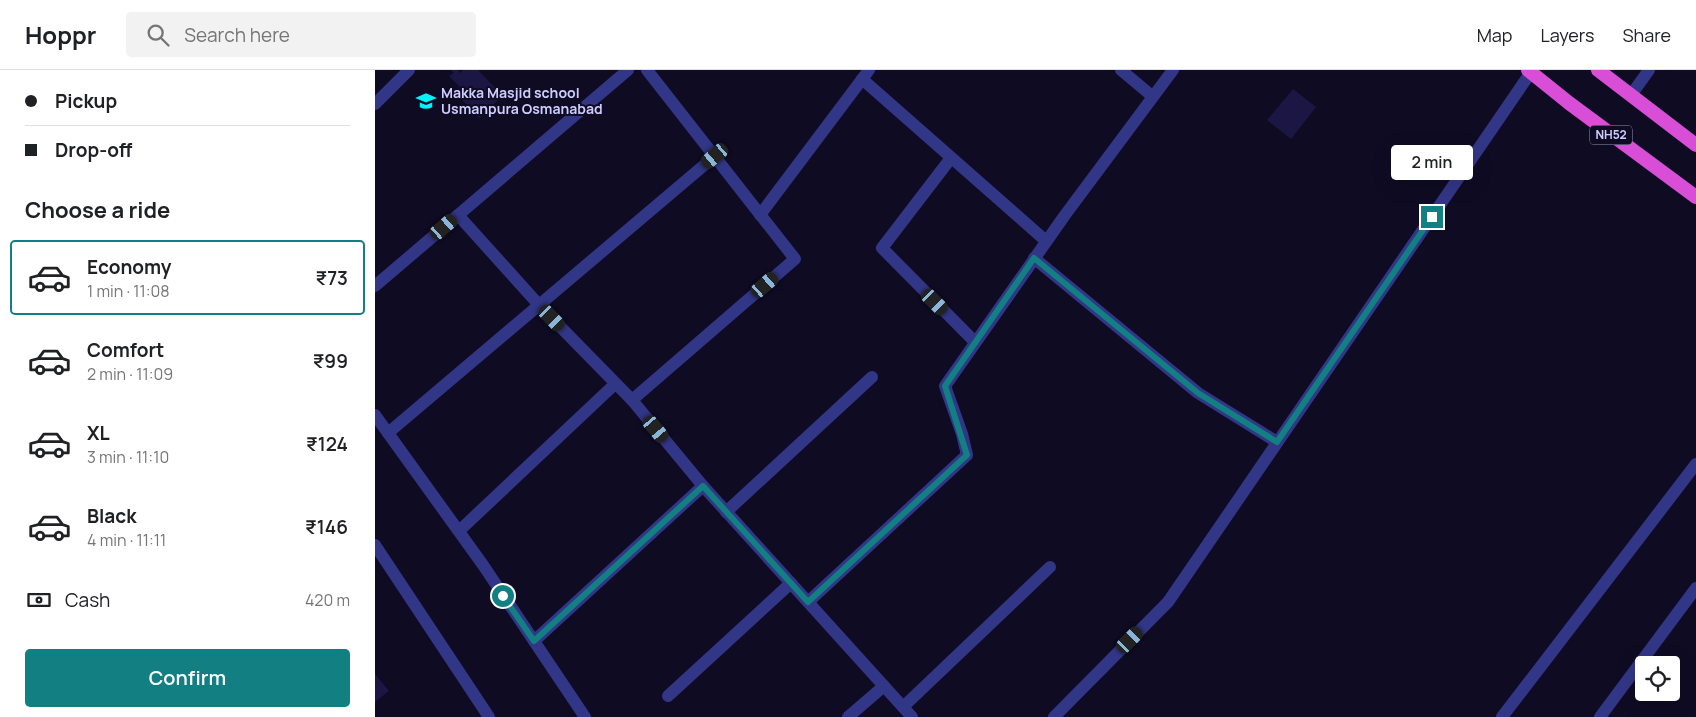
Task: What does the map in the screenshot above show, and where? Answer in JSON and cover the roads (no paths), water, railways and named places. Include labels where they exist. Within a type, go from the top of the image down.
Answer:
[{"type":"highway","points":[[1598,70],[1696,145]]},
{"type":"highway","name":"NH52","points":[[1530,71],[1569,103],[1696,198]]},
{"type":"street","points":[[375,104],[409,70]]},
{"type":"street","points":[[375,286],[628,70]]},
{"type":"street","points":[[632,400],[795,259],[647,70]]},
{"type":"street","points":[[1121,70],[1153,96]]},
{"type":"street","points":[[808,602],[967,455],[945,386],[1034,258],[1173,70]]},
{"type":"street","points":[[1631,95],[1649,70]]},
{"type":"street","points":[[1054,717],[1168,602],[1530,71]]},
{"type":"street","points":[[760,215],[865,75],[951,158],[1047,241]]},
{"type":"street","points":[[388,433],[715,156]]},
{"type":"street","points":[[951,158],[882,248],[975,342]]},
{"type":"street","points":[[458,215],[539,305],[632,400],[703,486],[908,712],[1050,567]]},
{"type":"street","points":[[1034,258],[1198,393],[1277,442]]},
{"type":"street","points":[[726,512],[872,377]]},
{"type":"street","points":[[459,531],[615,384]]},
{"type":"street","points":[[375,415],[459,531],[585,717]]},
{"type":"street","points":[[1502,717],[1696,464]]},
{"type":"street","points":[[534,641],[703,486]]},
{"type":"street","points":[[375,545],[489,717]]},
{"type":"street","points":[[667,696],[791,583]]},
{"type":"street","points":[[1600,717],[1696,588]]},
{"type":"street","points":[[848,717],[884,686]]},
{"type":"place","name":"Makka Masjid school Usmanpura Osmanabad","points":[[426,101]]}]
